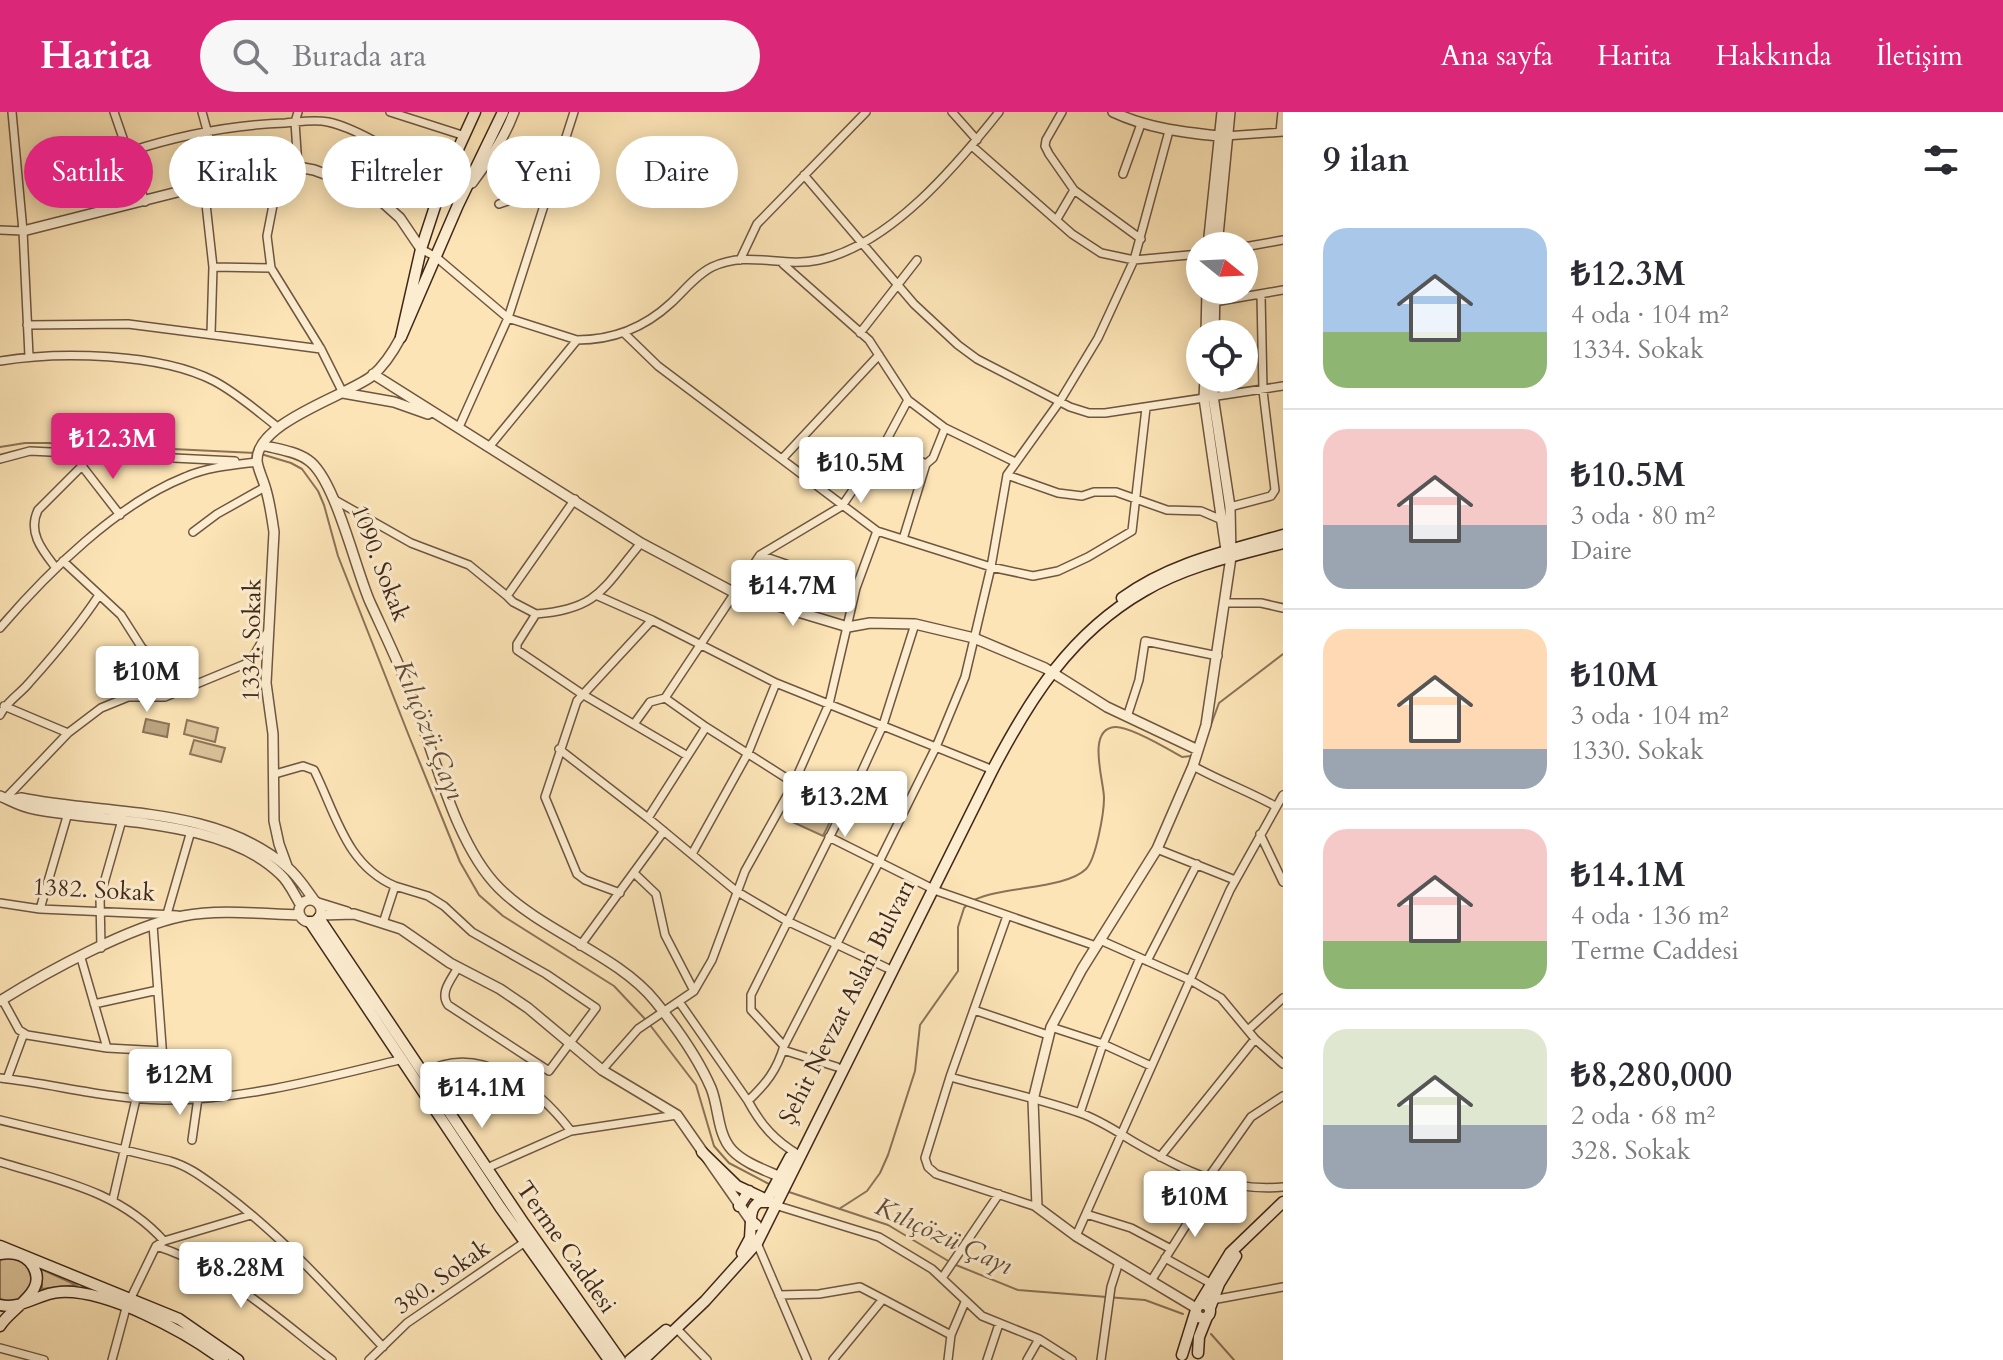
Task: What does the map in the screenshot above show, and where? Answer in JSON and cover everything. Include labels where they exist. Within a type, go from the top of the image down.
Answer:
[{"type":"main road","points":[[465,136],[475,112]]},
{"type":"main road","points":[[471,178],[503,112]]},
{"type":"main road","points":[[401,337],[421,249],[434,208]]},
{"type":"main road","points":[[401,337],[457,208]]},
{"type":"main road","name":"Şehit Nevzat Aslan Bulvarı","points":[[796,1154],[887,968],[932,889],[988,768],[1024,700],[1048,670],[1107,618],[1145,590],[1283,535]]},
{"type":"main road","name":"Şehit Nevzat Aslan Bulvarı","points":[[1229,556],[1283,543]]},
{"type":"main road","name":"Şehit Nevzat Aslan Bulvarı","points":[[773,1199],[1005,746],[1048,670]]},
{"type":"main road","name":"Terme Caddesi","points":[[317,918],[403,1059],[525,1242],[609,1360]]},
{"type":"main road","name":"Terme Caddesi","points":[[317,918],[620,1360]]},
{"type":"main road","points":[[702,1152],[734,1190],[773,1199]]},
{"type":"main road","points":[[739,1206],[749,1191]]},
{"type":"main road","points":[[630,1360],[687,1311],[743,1251],[750,1238],[751,1212],[755,1205],[773,1199]]},
{"type":"main road","points":[[643,1360],[677,1329],[757,1243],[773,1199]]},
{"type":"main road","points":[[1183,1357],[1196,1308],[1225,1258],[1283,1202]]},
{"type":"main road","points":[[751,1221],[761,1230]]},
{"type":"main road","points":[[1199,1357],[1199,1337],[1223,1276],[1247,1238]]},
{"type":"main road","points":[[0,1246],[128,1303],[223,1360]]},
{"type":"main road","points":[[0,1254],[19,1254],[30,1263],[36,1278],[32,1294],[0,1326]]},
{"type":"main road","points":[[0,1305],[23,1303],[51,1293],[74,1292],[128,1303],[189,1325],[238,1360]]},
{"type":"main road","points":[[1196,1308],[1204,1304],[1210,1309]]},
{"type":"main road","points":[[1183,1357],[1190,1349],[1199,1357]]},
{"type":"street","points":[[12,112],[23,231],[29,356]]},
{"type":"street","points":[[114,112],[122,136]]},
{"type":"street","points":[[202,112],[208,136]]},
{"type":"street","points":[[296,136],[298,112]]},
{"type":"street","points":[[390,112],[410,115],[465,136]]},
{"type":"street","points":[[471,184],[507,131],[514,112]]},
{"type":"street","points":[[566,136],[574,112]]},
{"type":"street","points":[[740,260],[757,224],[866,112]]},
{"type":"street","points":[[952,112],[975,143],[1072,234],[1101,253],[1134,260],[1186,255]]},
{"type":"street","points":[[306,168],[344,181],[380,200],[400,218],[421,249],[436,257],[508,318],[577,340],[604,340],[656,315],[709,268],[754,257],[783,264],[821,260],[863,244],[943,179],[999,112]]},
{"type":"street","points":[[1062,112],[1045,146],[1074,190],[1141,239]]},
{"type":"street","points":[[1113,112],[1169,131],[1222,136],[1282,132],[1282,112]]},
{"type":"street","points":[[1218,232],[1222,112]]},
{"type":"street","points":[[1210,232],[1222,136],[1230,112]]},
{"type":"street","points":[[153,144],[207,131],[295,122],[328,122],[361,136]]},
{"type":"street","points":[[1123,174],[1141,124]]},
{"type":"street","points":[[748,1101],[771,1077],[936,747],[965,677],[991,567],[1007,475],[1060,401],[1098,338],[1134,260],[1169,131]]},
{"type":"street","points":[[804,175],[928,318],[977,359],[1078,410],[1097,414],[1283,386]]},
{"type":"street","points":[[1057,219],[1074,190]]},
{"type":"street","points":[[0,230],[23,231],[120,208]]},
{"type":"street","points":[[206,208],[213,267],[211,334]]},
{"type":"street","points":[[272,208],[267,236],[271,268],[321,349],[343,393]]},
{"type":"street","points":[[459,427],[508,318],[543,208]]},
{"type":"street","points":[[1258,244],[1283,240]]},
{"type":"street","points":[[860,333],[917,260]]},
{"type":"street","points":[[783,264],[860,333],[879,355],[908,400],[945,428],[1015,462]]},
{"type":"street","points":[[213,267],[271,268]]},
{"type":"street","points":[[1258,295],[1283,290]]},
{"type":"street","points":[[1230,507],[1274,494],[1275,488],[1263,391],[1261,295]]},
{"type":"street","points":[[27,325],[128,324],[321,349]]},
{"type":"street","points":[[624,333],[658,366],[877,531],[991,567],[1033,576],[1058,571],[1132,531],[1146,408]]},
{"type":"street","points":[[257,462],[262,445],[279,428],[373,374],[392,354],[401,337]]},
{"type":"street","points":[[489,447],[577,340]]},
{"type":"street","points":[[782,459],[879,355]]},
{"type":"street","points":[[0,361],[29,356],[101,356],[181,368],[224,387],[279,428]]},
{"type":"street","points":[[373,374],[641,543],[735,593],[848,627],[870,623],[915,624],[974,638],[1048,670],[1127,717],[1198,750]]},
{"type":"street","points":[[1037,1207],[1033,1100],[1050,1031],[1061,1005],[1157,849],[1193,766],[1206,725],[1226,603],[1230,507],[1208,392]]},
{"type":"street","points":[[1210,392],[1222,520],[1229,556]]},
{"type":"street","points":[[343,393],[394,402],[443,418]]},
{"type":"street","points":[[634,724],[650,702],[665,698],[760,555],[842,506],[885,443],[908,400]]},
{"type":"street","points":[[903,539],[926,464],[933,458],[945,428]]},
{"type":"street","points":[[885,443],[926,464]]},
{"type":"street","name":"1090. Sokak","points":[[262,445],[298,454],[310,461],[320,472],[335,500],[360,579],[406,681],[470,848],[488,875],[508,897],[638,984],[664,1013],[707,1079],[717,1104],[723,1135],[731,1149],[745,1160],[783,1179]]},
{"type":"street","points":[[0,459],[30,451],[257,462]]},
{"type":"street","points":[[56,568],[37,541],[34,518],[38,510],[82,466],[89,454]]},
{"type":"street","points":[[0,628],[63,561],[152,493],[188,475],[257,462]]},
{"type":"street","name":"1334. Sokak","points":[[257,462],[274,532],[266,683],[275,774],[274,821],[287,866]]},
{"type":"street","points":[[82,466],[120,515]]},
{"type":"street","points":[[1007,475],[1058,493],[1082,496],[1105,491],[1167,510],[1201,511],[1222,520]]},
{"type":"street","points":[[193,532],[217,514],[265,487]]},
{"type":"street","points":[[507,596],[575,499]]},
{"type":"street","points":[[335,500],[411,543],[469,565],[513,602],[536,614],[567,611],[598,596],[641,543]]},
{"type":"street","points":[[602,1070],[638,1029],[694,991],[720,943],[736,891],[794,783],[829,704],[856,588],[877,531]]},
{"type":"street","points":[[760,555],[856,588]]},
{"type":"street","points":[[63,561],[121,615],[142,648],[191,684]]},
{"type":"street","points":[[0,715],[2,705],[18,695],[62,647],[99,595]]},
{"type":"street","points":[[598,596],[776,683],[988,768]]},
{"type":"street","points":[[1226,603],[1261,603],[1283,608]]},
{"type":"street","points":[[536,614],[517,644],[517,650],[582,694],[686,755]]},
{"type":"street","points":[[620,893],[577,874],[546,802],[546,791],[573,708],[582,694],[652,620]]},
{"type":"street","points":[[837,1067],[784,1048],[751,1010],[749,1001],[883,725],[915,624]]},
{"type":"street","points":[[6,798],[83,720],[115,700],[165,697],[249,661],[270,626]]},
{"type":"street","points":[[1127,717],[1139,680],[1145,641],[1218,656]]},
{"type":"street","points":[[692,854],[748,753],[776,683]]},
{"type":"street","points":[[665,698],[794,783]]},
{"type":"street","points":[[2,705],[68,733]]},
{"type":"street","points":[[648,818],[706,727]]},
{"type":"street","points":[[559,749],[736,891],[787,921],[887,968]]},
{"type":"street","points":[[275,774],[303,766],[311,767],[336,823],[371,873],[395,886],[428,896],[472,932],[546,974],[596,1008],[549,1071],[448,1005],[444,993],[458,967]]},
{"type":"street","points":[[1193,766],[1275,806]]},
{"type":"street","points":[[1076,1236],[1235,880],[1283,795]]},
{"type":"street","points":[[6,798],[19,806],[34,809],[191,831],[239,849],[281,874],[304,921],[354,914]]},
{"type":"street","points":[[6,798],[178,819],[241,840],[287,866],[316,902],[317,918]]},
{"type":"street","points":[[40,909],[68,813]]},
{"type":"street","points":[[101,948],[99,912],[104,879],[122,820]]},
{"type":"street","points":[[167,914],[191,831]]},
{"type":"street","points":[[580,946],[664,831]]},
{"type":"street","points":[[1260,834],[1282,880]]},
{"type":"street","points":[[829,837],[932,889],[1007,916],[1098,943],[1190,980],[1221,998],[1255,1039],[1283,1064]]},
{"type":"street","points":[[1157,849],[1235,880]]},
{"type":"street","points":[[1080,1113],[1103,1044],[1143,959],[1197,864]]},
{"type":"street","points":[[634,873],[656,894],[665,935],[694,991]]},
{"type":"street","points":[[383,923],[395,886]]},
{"type":"street","points":[[300,910],[307,900],[401,929],[458,967],[500,989],[528,1008],[602,1070],[677,1115],[702,1152]]},
{"type":"street","name":"1382. Sokak","points":[[0,903],[40,909],[186,916]]},
{"type":"street","points":[[163,1051],[107,1048],[35,1037],[24,1033],[15,1024],[1,1000],[153,925],[186,916],[300,910]]},
{"type":"street","points":[[1007,916],[950,1077],[925,1158],[928,1167],[936,1174],[1037,1207],[1076,1236],[1196,1308]]},
{"type":"street","points":[[153,925],[166,1100]]},
{"type":"street","points":[[81,958],[107,1048]]},
{"type":"street","points":[[94,1004],[158,990]]},
{"type":"street","points":[[1248,1030],[1283,998]]},
{"type":"street","points":[[680,1003],[765,1129],[796,1154]]},
{"type":"street","points":[[974,1010],[1103,1044],[1151,1066]]},
{"type":"street","points":[[24,1033],[4,1079],[136,1099],[198,1098],[286,1085],[403,1059]]},
{"type":"street","points":[[1160,1157],[1255,1039]]},
{"type":"street","points":[[424,1073],[448,1062],[497,1070],[540,1096],[571,1131]]},
{"type":"street","points":[[950,1077],[1080,1113],[1160,1157],[1211,1180],[1240,1188],[1283,1187]]},
{"type":"street","points":[[1151,1281],[1251,1117],[1283,1096]]},
{"type":"street","points":[[192,1140],[198,1098]]},
{"type":"street","points":[[113,1199],[136,1099]]},
{"type":"street","points":[[487,1168],[571,1131],[677,1115]]},
{"type":"street","points":[[0,1120],[170,1161],[194,1171],[285,1244],[383,1347]]},
{"type":"street","points":[[0,1162],[113,1199],[164,1241]]},
{"type":"street","points":[[734,1190],[739,1206],[751,1221]]},
{"type":"street","points":[[942,1278],[999,1194]]},
{"type":"street","points":[[773,1199],[879,1237],[921,1261],[982,1316],[1039,1339],[1072,1360]]},
{"type":"street","points":[[1086,1214],[1131,1228],[1171,1249]]},
{"type":"street","points":[[112,1360],[128,1303],[156,1246],[251,1215]]},
{"type":"street","name":"380. Sokak","points":[[369,1360],[407,1323],[525,1242]]},
{"type":"street","points":[[757,1243],[807,1360]]},
{"type":"street","points":[[156,1246],[212,1271],[332,1360]]},
{"type":"street","points":[[1165,1258],[1210,1283]]},
{"type":"street","points":[[1101,1360],[1111,1287],[1119,1262]]},
{"type":"street","points":[[779,1295],[819,1294],[860,1287],[951,1335]]},
{"type":"street","points":[[1210,1309],[1283,1287]]},
{"type":"street","points":[[833,1360],[883,1299]]},
{"type":"street","points":[[948,1360],[951,1335],[965,1302]]},
{"type":"street","points":[[987,1360],[999,1324]]},
{"type":"street","points":[[677,1329],[707,1360]]},
{"type":"street","points":[[1027,1360],[1039,1339]]},
{"type":"street","points":[[0,1348],[25,1358],[44,1360]]},
{"type":"shaded area","points":[[146,719],[169,724],[167,737],[143,732]]},
{"type":"shaded area","points":[[187,720],[218,728],[215,742],[184,734]]},
{"type":"shaded area","points":[[194,740],[225,748],[221,762],[190,754]]},
{"type":"shaded area","points":[[801,790],[837,808],[823,836],[786,819]]},
{"type":"shaded area","points":[[7,1257],[19,1259],[30,1274],[32,1285],[19,1300],[0,1299],[0,1260]]},
{"type":"shaded area","points":[[41,1269],[76,1285],[42,1289]]},
{"type":"waterway","name":"Kılıçözü Çayı","points":[[0,447],[48,443],[255,453]]},
{"type":"waterway","name":"Kılıçözü Çayı","points":[[261,454],[302,469],[318,491],[338,556],[409,736],[460,862],[479,895],[503,916],[614,986],[646,1020]]},
{"type":"waterway","points":[[1205,741],[1219,703],[1283,654]]},
{"type":"waterway","points":[[974,900],[1077,876],[1090,864],[1103,814],[1099,746],[1106,730],[1115,727],[1130,730],[1182,757],[1191,756]]},
{"type":"waterway","points":[[839,1209],[867,1191],[888,1155],[915,1071],[920,1025],[958,971],[958,927],[964,908],[969,903]]},
{"type":"waterway","name":"Kılıçözü Çayı","points":[[650,1025],[696,1085],[714,1146],[729,1163],[769,1184]]},
{"type":"waterway","name":"Kılıçözü Çayı","points":[[789,1192],[888,1225],[950,1262]]},
{"type":"waterway","name":"Kılıçözü Çayı","points":[[956,1265],[1018,1290],[1145,1300],[1183,1314]]},
{"type":"waterway","points":[[1211,1334],[1234,1360]]}]
